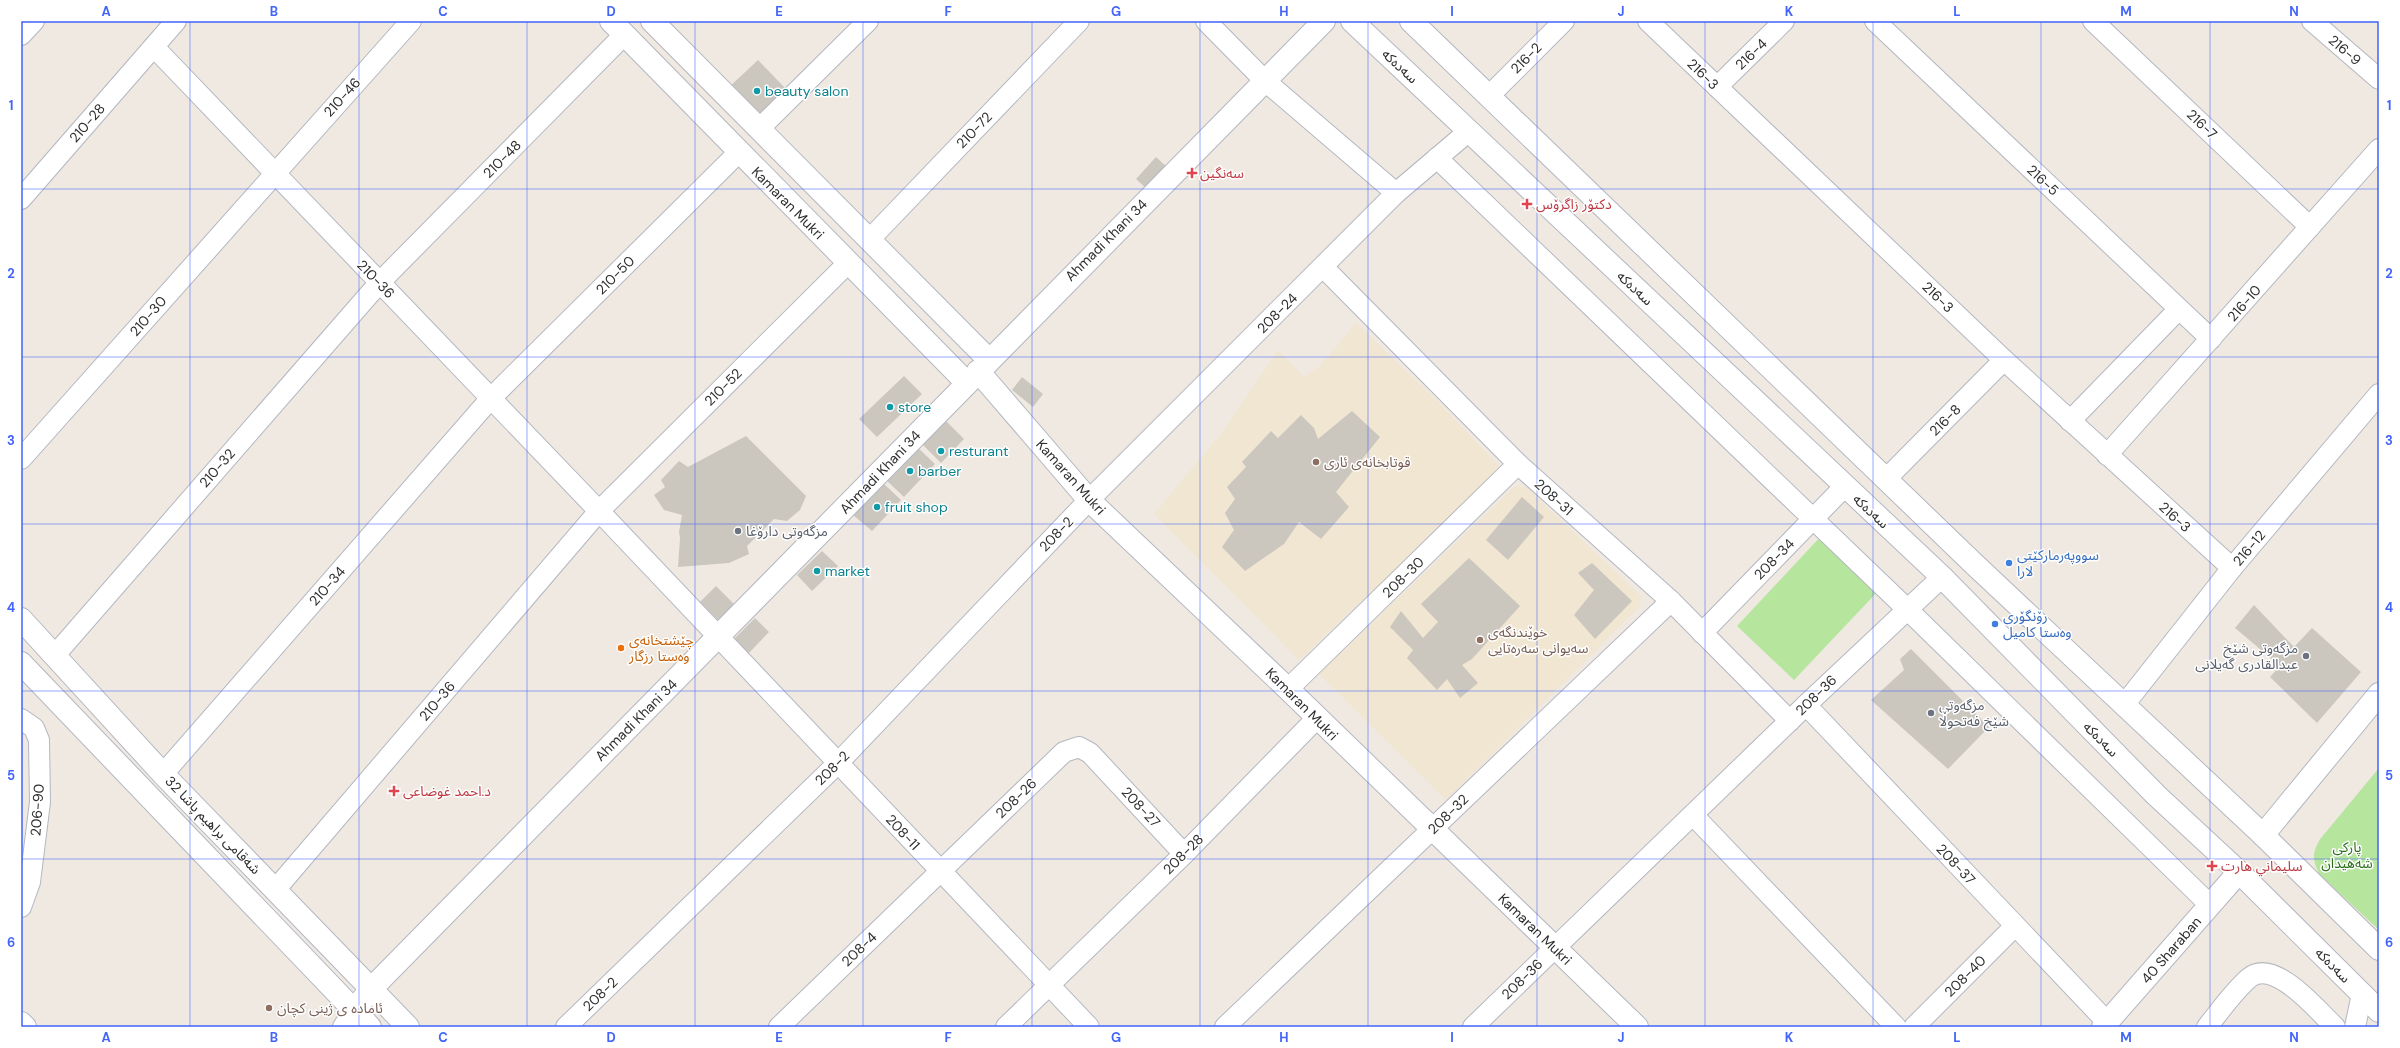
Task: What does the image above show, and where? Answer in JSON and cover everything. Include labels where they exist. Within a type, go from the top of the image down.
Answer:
[{"type":"main road","name":"Kamaran Mukri","points":[[652,21],[869,240],[978,371],[1089,500],[1288,689],[1316,719],[1636,1027]]},
{"type":"main road","name":"Ahmadi Khani 34","points":[[348,1019],[371,989],[1264,80],[1324,21]]},
{"type":"main road","name":"سەدەکە","points":[[1352,21],[1942,577],[2156,795],[2239,872],[2379,1011]]},
{"type":"main road","points":[[1411,21],[1886,480],[2263,835],[2379,949]]},
{"type":"main road","name":"Kamaran Mukri","points":[[618,28],[738,153],[848,263],[978,371]]},
{"type":"main road","points":[[670,82],[691,60]]},
{"type":"main road","points":[[1700,349],[1715,339],[1724,323]]},
{"type":"main road","points":[[1741,388],[1749,372],[1762,360]]},
{"type":"main road","name":"شەقامی براهیم پاشا 32","points":[[21,619],[163,774],[408,1027]]},
{"type":"main road","name":"شەقامی براهیم پاشا 32","points":[[21,663],[348,1019],[370,1027]]},
{"type":"main road","points":[[2263,835],[2379,694]]},
{"type":"main road","name":"40 Sharaban","points":[[2105,1025],[2239,872]]},
{"type":"main road","points":[[21,1023],[25,1027]]},
{"type":"street","points":[[21,35],[34,21]]},
{"type":"street","name":"210-46","points":[[274,172],[411,21]]},
{"type":"street","points":[[759,129],[868,21]]},
{"type":"street","name":"210-72","points":[[869,240],[1079,21]]},
{"type":"street","points":[[1206,21],[1264,80],[1396,193]]},
{"type":"street","name":"216-2","points":[[1489,96],[1564,21]]},
{"type":"street","name":"216-3","points":[[1648,21],[2004,360],[2232,568]]},
{"type":"street","name":"216-4","points":[[1717,87],[1784,21]]},
{"type":"street","name":"216-5","points":[[1875,21],[2211,339]]},
{"type":"street","name":"216-7","points":[[2093,21],[2310,227]]},
{"type":"street","name":"216-9","points":[[2312,21],[2379,79]]},
{"type":"street","name":"210-28","points":[[21,199],[154,46],[171,23]]},
{"type":"street","name":"210-48","points":[[380,282],[618,28]]},
{"type":"street","name":"210-36","points":[[154,46],[718,637]]},
{"type":"street","name":"208-24","points":[[1089,500],[1396,193],[1469,131]]},
{"type":"street","name":"216-10","points":[[2108,455],[2379,149]]},
{"type":"street","name":"210-50","points":[[491,398],[738,153]]},
{"type":"street","points":[[1437,158],[1813,519],[2210,905]]},
{"type":"street","name":"210-30","points":[[21,459],[274,172]]},
{"type":"street","name":"210-52","points":[[599,511],[848,263]]},
{"type":"street","name":"208-31","points":[[1323,267],[1518,464],[1671,601],[1790,721]]},
{"type":"street","name":"210-32","points":[[55,655],[380,282]]},
{"type":"street","points":[[2070,421],[2180,309]]},
{"type":"street","name":"216-8","points":[[1886,480],[2004,360]]},
{"type":"street","name":"216-12","points":[[2124,705],[2232,568],[2379,394]]},
{"type":"street","name":"210-34","points":[[163,774],[491,398]]},
{"type":"street","name":"208-30","points":[[1288,689],[1518,464]]},
{"type":"street","name":"208-34","points":[[1702,632],[1845,486]]},
{"type":"street","name":"208-2","points":[[566,1027],[838,763],[1089,500]]},
{"type":"street","name":"210-36","points":[[275,890],[599,511]]},
{"type":"street","name":"208-36","points":[[1473,1027],[1806,705],[1942,577]]},
{"type":"street","name":"208-32","points":[[1225,1027],[1671,601]]},
{"type":"street","name":"208-11","points":[[718,637],[1048,986],[1089,1027]]},
{"type":"street","name":"208-37","points":[[1806,705],[2015,926],[2105,1025]]},
{"type":"street","name":"208-28","points":[[1006,1027],[1184,854],[1316,719]]},
{"type":"street","name":"206-90","points":[[21,720],[34,728],[39,740],[40,802],[30,882],[21,907]]},
{"type":"street","name":"208-26","points":[[939,871],[1064,752],[1080,747],[1090,752],[1098,761]]},
{"type":"street","name":"208-27","points":[[1098,761],[1184,854]]},
{"type":"street","points":[[1693,815],[1896,1027]]},
{"type":"street","name":"208-4","points":[[779,1027],[939,871]]},
{"type":"street","name":"208-40","points":[[1914,1027],[2015,926]]},
{"type":"street","points":[[2207,1027],[2250,977],[2264,972],[2280,977],[2335,1027]]},
{"type":"street","points":[[2355,1027],[2362,994]]},
{"type":"shaded area","points":[[1356,323],[1437,401],[1502,469],[1299,660],[1154,514],[1221,434],[1278,350],[1304,377],[1320,366]]},
{"type":"shaded area","name":"خوێندنگەی سەیوانی سەرەتایی","points":[[1515,486],[1526,487],[1641,596],[1640,606],[1446,800],[1319,674]]},
{"type":"green space","points":[[1823,534],[1881,588],[1794,680],[1737,626]]},
{"type":"green space","name":"پارکی شەهیدان","points":[[2379,768],[2379,930],[2319,874],[2314,856],[2316,847],[2321,838]]},
{"type":"building","name":"beauty salon","points":[[758,60],[788,91],[757,121],[726,90]]},
{"type":"building","points":[[1156,157],[1169,169],[1149,191],[1136,179]]},
{"type":"building","name":"store","points":[[904,376],[922,394],[877,437],[859,419]]},
{"type":"building","points":[[1022,377],[1043,394],[1033,407],[1012,390]]},
{"type":"building","points":[[1352,411],[1380,437],[1336,492],[1349,507],[1321,539],[1299,522],[1284,544],[1245,571],[1222,547],[1234,530],[1225,513],[1235,499],[1227,487],[1246,467],[1242,462],[1271,431],[1278,438],[1301,415],[1314,428],[1318,439]]},
{"type":"building","name":"resturant","points":[[940,415],[964,439],[941,463],[917,439]]},
{"type":"building","points":[[746,436],[806,496],[800,510],[787,521],[774,519],[747,546],[749,554],[729,563],[678,567],[679,532],[682,515],[664,510],[654,495],[665,487],[661,480],[679,461],[688,467]]},
{"type":"building","name":"barber","points":[[915,445],[935,464],[904,497],[884,478]]},
{"type":"building","name":"fruit shop","points":[[884,484],[901,500],[872,531],[853,515]]},
{"type":"building","points":[[1522,497],[1544,517],[1508,560],[1486,540]]},
{"type":"building","name":"market","points":[[822,551],[838,566],[812,591],[797,575]]},
{"type":"building","points":[[1469,558],[1520,606],[1472,659],[1462,665],[1478,683],[1460,698],[1447,679],[1437,690],[1407,658],[1413,650],[1390,627],[1401,611],[1423,638],[1438,622],[1421,604]]},
{"type":"building","points":[[1592,563],[1632,601],[1595,639],[1574,615],[1594,590],[1578,573]]},
{"type":"building","points":[[716,586],[734,604],[718,620],[700,602]]},
{"type":"building","name":"مزگەوتی شێخ عبدالقادری گەیلانی","points":[[2254,605],[2294,647],[2312,628],[2361,672],[2317,723],[2270,677],[2280,666],[2235,628]]},
{"type":"building","points":[[755,618],[769,632],[748,654],[733,640]]},
{"type":"building","name":"مزگەوتی شێخ فەتحوڵا","points":[[1911,649],[1989,727],[1948,769],[1871,700],[1904,670],[1900,659]]},
{"type":"place","name":"beauty salon","points":[[757,91]]},
{"type":"place","name":"سەنگین","points":[[1192,173]]},
{"type":"place","name":"دکتۆر زاگرۆس","points":[[1527,204]]},
{"type":"place","name":"store","points":[[890,407]]},
{"type":"place","name":"resturant","points":[[941,451]]},
{"type":"place","name":"قوتابخانەی ئاری","points":[[1316,462]]},
{"type":"place","name":"barber","points":[[910,471]]},
{"type":"place","name":"fruit shop","points":[[877,507]]},
{"type":"place","name":"مزگەوتی دارۆغا","points":[[738,531]]},
{"type":"place","name":"سووپەرمارکێتی لارا","points":[[2009,563]]},
{"type":"place","name":"market","points":[[817,571]]},
{"type":"place","name":"رۆنگۆری وەستا کامیل","points":[[1995,624]]},
{"type":"place","name":"خوێندنگەی سەیوانی سەرەتایی","points":[[1480,640]]},
{"type":"place","name":"چێشتخانەی وەستا رزگار","points":[[621,648]]},
{"type":"place","name":"مزگەوتی شێخ عبدالقادری گەیلانی","points":[[2306,656]]},
{"type":"place","name":"مزگەوتی شێخ فەتحوڵا","points":[[1931,713]]},
{"type":"place","name":"د.احمد غوضاعی","points":[[394,791]]},
{"type":"place","name":"سليماني هارت","points":[[2212,866]]},
{"type":"place","name":"ئاماده ى ژينى كچان","points":[[269,1008]]}]
